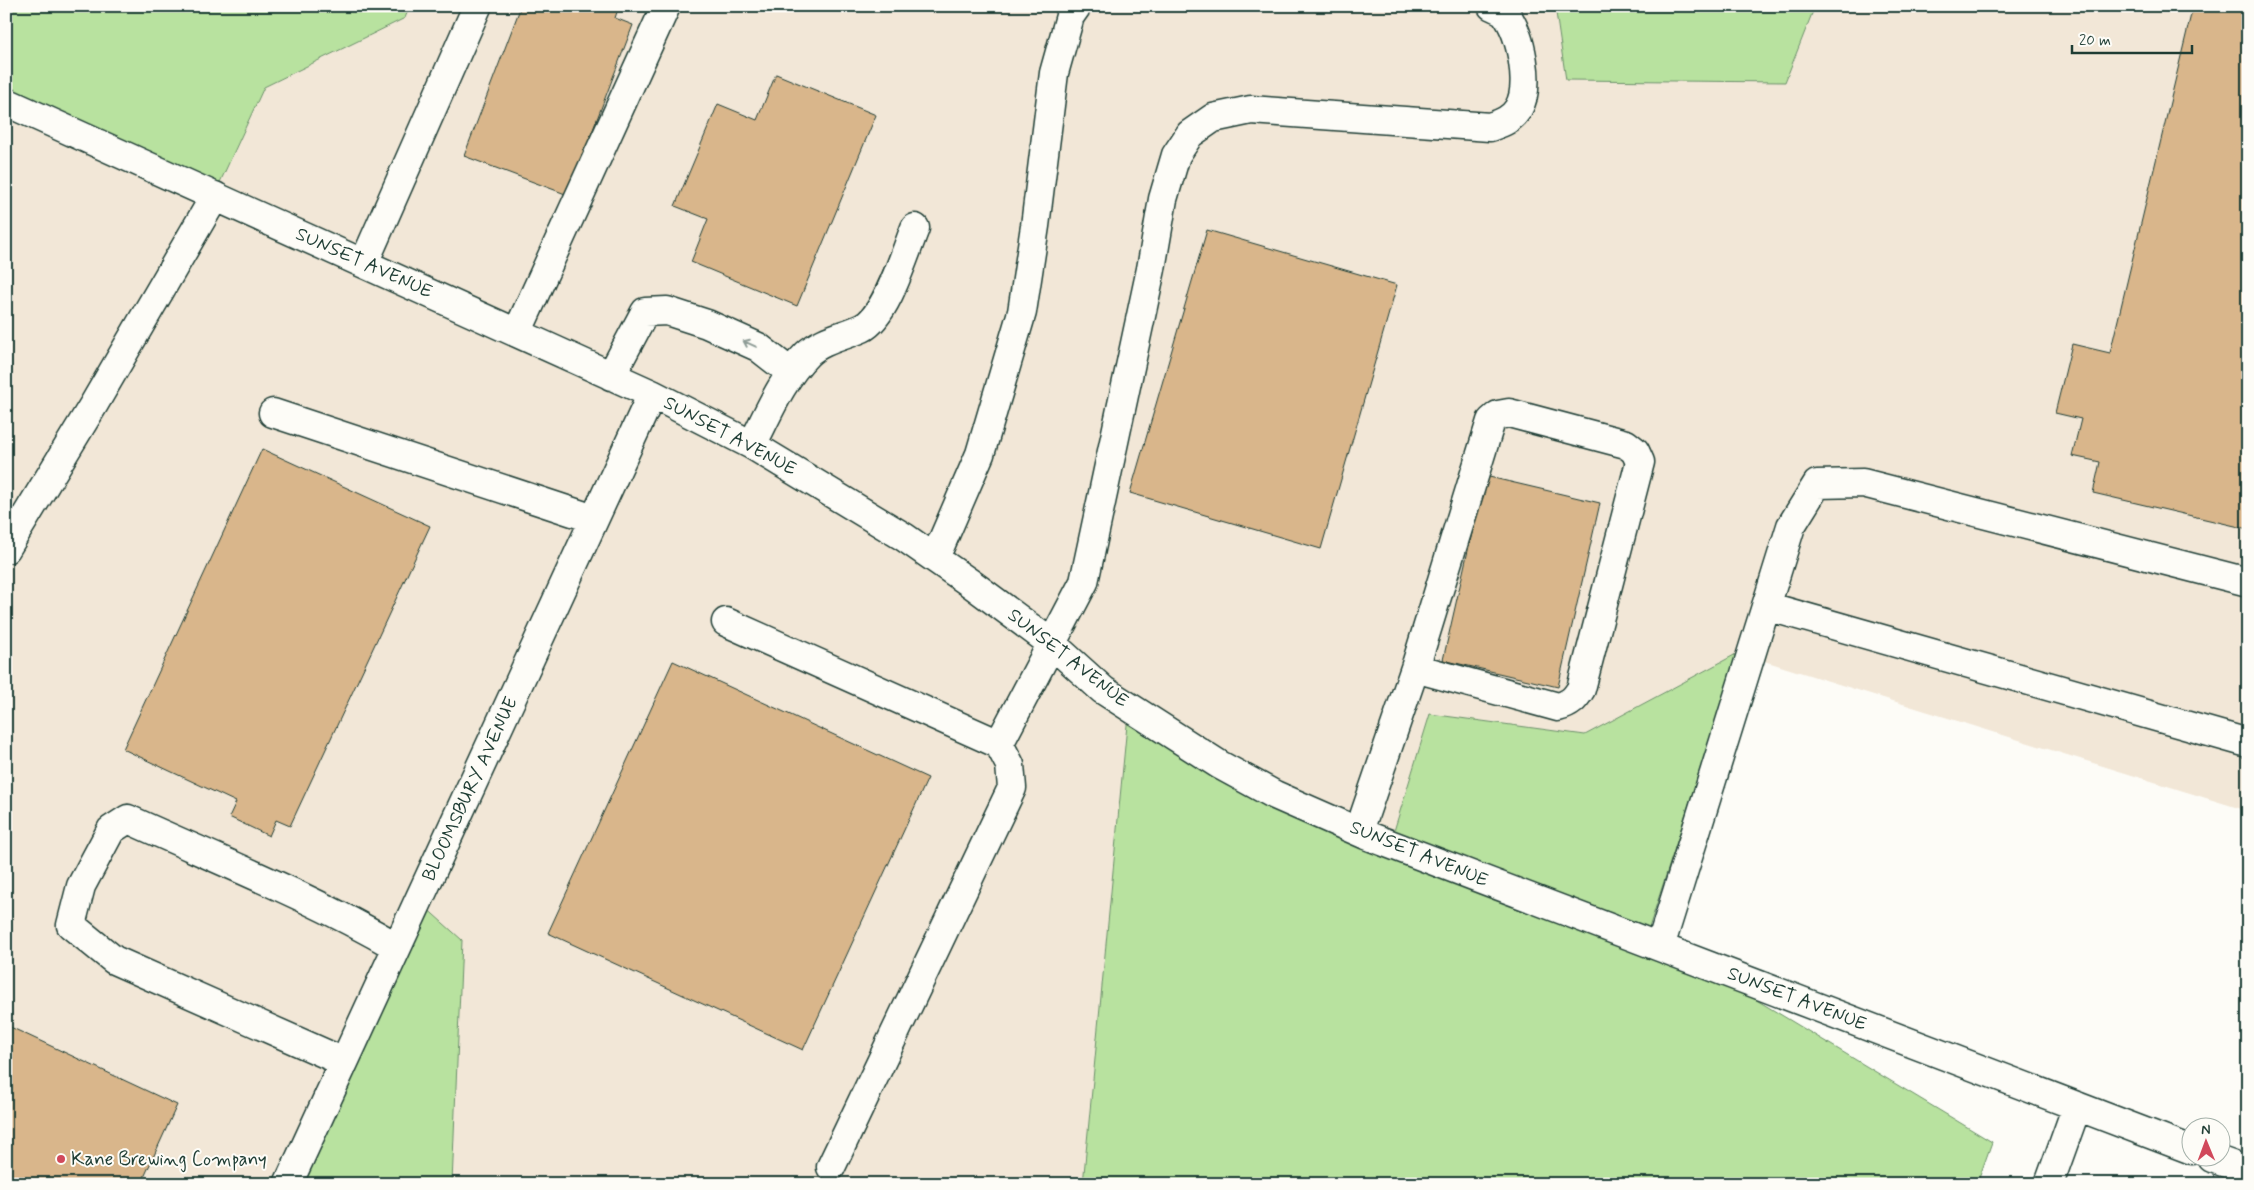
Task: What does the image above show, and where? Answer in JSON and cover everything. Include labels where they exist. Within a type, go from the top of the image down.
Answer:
[{"type":"street","points":[[517,333],[666,6]]},
{"type":"street","points":[[935,558],[980,454],[1022,312],[1054,73],[1070,16],[1076,6]]},
{"type":"street","points":[[999,744],[1084,582],[1151,269],[1163,200],[1176,155],[1190,134],[1214,118],[1251,110],[1490,127],[1509,119],[1519,108],[1524,82],[1521,45],[1504,12],[1492,6]]},
{"type":"street","points":[[364,263],[477,8]]},
{"type":"street","name":"SUNSET AVENUE","points":[[6,102],[652,394],[752,445],[904,537],[935,558],[1051,643],[1103,690],[1220,765],[1275,795],[1359,831],[2182,1146]]},
{"type":"street","points":[[6,549],[94,404],[215,196]]},
{"type":"street","points":[[752,445],[790,372],[809,352],[836,338],[864,327],[888,298],[914,228]]},
{"type":"street","points":[[610,376],[645,312],[667,311],[707,324],[758,347],[790,372]]},
{"type":"street","name":"BLOOMSBURY AVENUE","points":[[288,1184],[652,394]]},
{"type":"street","points":[[272,413],[594,519]]},
{"type":"street","points":[[1359,831],[1415,668],[1491,421],[1498,415],[1509,413],[1626,444],[1635,451],[1640,462],[1581,689],[1575,699],[1567,705],[1558,707],[1415,668]]},
{"type":"street","points":[[1660,947],[1791,526],[1816,484],[1862,483],[2248,582]]},
{"type":"street","points":[[1766,606],[2248,743]]},
{"type":"street","points":[[726,622],[999,744],[1010,765],[1012,788],[831,1167]]},
{"type":"street","points":[[344,1062],[114,960],[72,925],[80,886],[111,830],[128,820],[370,932],[397,948]]},
{"type":"street","points":[[2049,1184],[2077,1106]]},
{"type":"street","points":[[2232,1165],[2248,1171]]},
{"type":"shaded area","points":[[410,6],[1555,6],[1567,80],[1785,82],[1815,6],[2248,6],[2248,811],[1738,653],[1585,735],[1430,714],[1391,844],[1129,705],[1083,1184],[452,1184],[462,940],[283,1184],[6,1184],[6,95],[215,191],[264,87],[405,18]]},
{"type":"green space","points":[[6,6],[410,6],[405,18],[264,87],[216,191],[6,95]]},
{"type":"green space","points":[[1555,6],[1815,6],[1785,82],[1566,80]]},
{"type":"green space","points":[[1738,653],[1647,934],[1992,1142],[1977,1184],[1083,1184],[1129,704],[1390,844],[1430,714],[1585,735]]},
{"type":"green space","points":[[414,897],[462,940],[452,1184],[283,1184]]},
{"type":"building","points":[[521,6],[619,6],[615,18],[633,25],[568,195],[464,156]]},
{"type":"building","points":[[2193,6],[2248,6],[2248,529],[2093,493],[2100,462],[2072,456],[2081,419],[2055,413],[2072,344],[2110,353]]},
{"type":"building","points":[[776,74],[876,115],[797,306],[691,262],[708,219],[675,206],[718,104],[757,120]]},
{"type":"building","points":[[1207,230],[1397,285],[1321,549],[1130,493]]},
{"type":"building","points":[[262,449],[430,526],[290,826],[276,820],[269,836],[229,817],[236,802],[123,749]]},
{"type":"building","points":[[1485,476],[1600,503],[1558,687],[1443,660]]},
{"type":"building","points":[[673,661],[928,778],[803,1050],[548,933]]},
{"type":"building","points":[[6,1025],[177,1105],[141,1184],[6,1184]]},
{"type":"place","name":"Kane Brewing Company","points":[[61,1159]]}]
